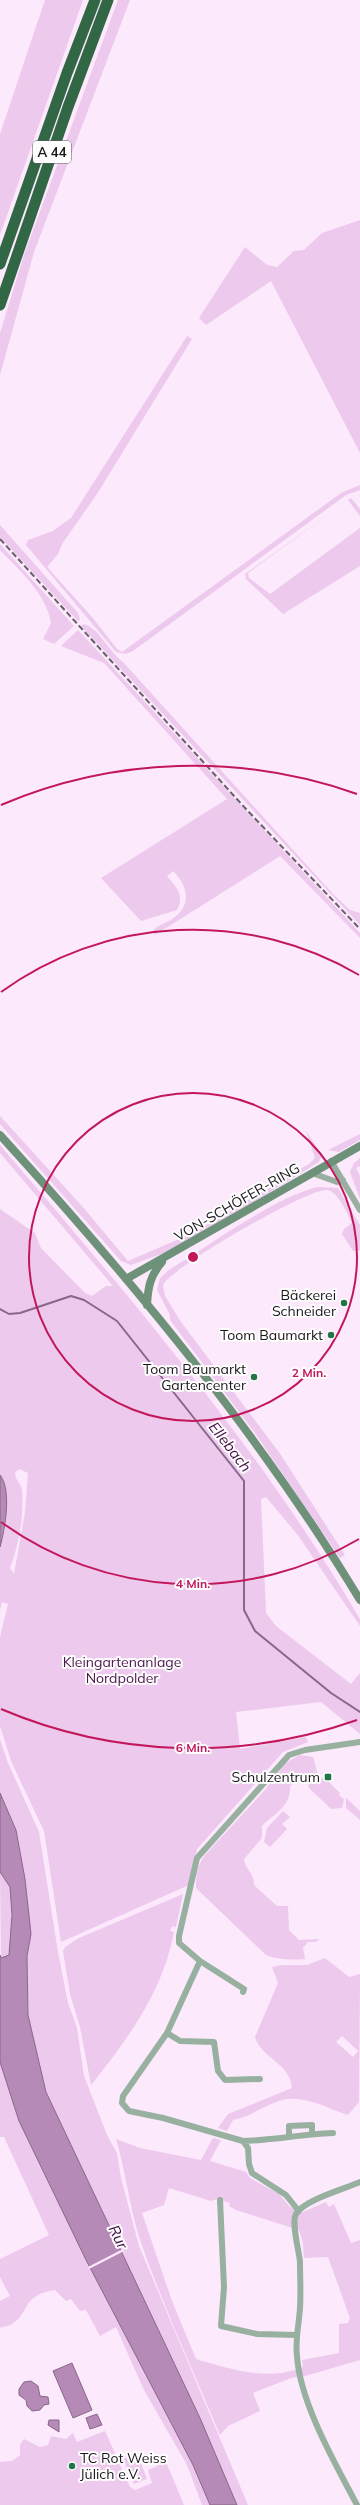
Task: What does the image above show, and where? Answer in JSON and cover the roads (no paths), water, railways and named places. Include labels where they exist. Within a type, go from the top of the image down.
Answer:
[{"type":"highway","name":"A 44","points":[[0,264],[67,73],[95,0]]},
{"type":"highway","name":"A 44","points":[[0,305],[68,107],[108,0]]},
{"type":"main road","points":[[0,1135],[126,1280],[201,1371],[283,1484],[360,1600]]},
{"type":"main road","name":"VON-SCHÖFER-RING","points":[[126,1280],[165,1259],[331,1161],[360,1146]]},
{"type":"main road","points":[[147,1305],[152,1273],[165,1259]]},
{"type":"street","points":[[331,1161],[360,1210]]},
{"type":"street","points":[[312,1173],[337,1182],[343,1180]]},
{"type":"street","points":[[243,1992],[244,1989],[200,1961],[182,1947],[178,1940],[197,1858],[289,1755],[305,1750],[360,1742]]},
{"type":"street","points":[[200,1961],[167,2032],[123,2096],[122,2103],[125,2108],[129,2111],[150,2115],[243,2141],[280,2140],[289,2136],[309,2136],[312,2133],[333,2133]]},
{"type":"street","points":[[167,2032],[180,2041],[214,2042],[218,2071],[225,2080],[260,2079]]},
{"type":"street","points":[[289,2136],[289,2126],[312,2125],[312,2133]]},
{"type":"street","points":[[243,2141],[248,2148],[249,2164],[252,2173],[286,2194],[298,2210]]},
{"type":"street","points":[[357,2505],[328,2450],[305,2394],[299,2370],[296,2335],[300,2309],[300,2257],[294,2222],[298,2210],[304,2205],[360,2182]]},
{"type":"street","points":[[220,2200],[224,2287],[221,2326],[257,2334],[296,2335]]},
{"type":"waterway","name":"Ellebach","points":[[0,1309],[9,1314],[20,1313],[71,1296],[84,1300],[117,1321],[244,1481],[244,1610],[255,1631],[331,1693],[360,1712]]},
{"type":"railway","points":[[0,539],[246,809],[360,929]]},
{"type":"place","name":"Bäckerei Schneider","points":[[344,1303]]},
{"type":"place","name":"Toom Baumarkt","points":[[331,1335]]},
{"type":"place","name":"Toom Baumarkt Gartencenter","points":[[254,1377]]},
{"type":"place","name":"Schulzentrum","points":[[328,1777]]},
{"type":"place","name":"TC Rot Weiss Jülich e.V.","points":[[72,2466]]},
{"type":"park label","name":"Kleingartenanlage Nordpolder","points":[[122,1670]]},
{"type":"water label","name":"Rur","points":[[118,2237]]}]
